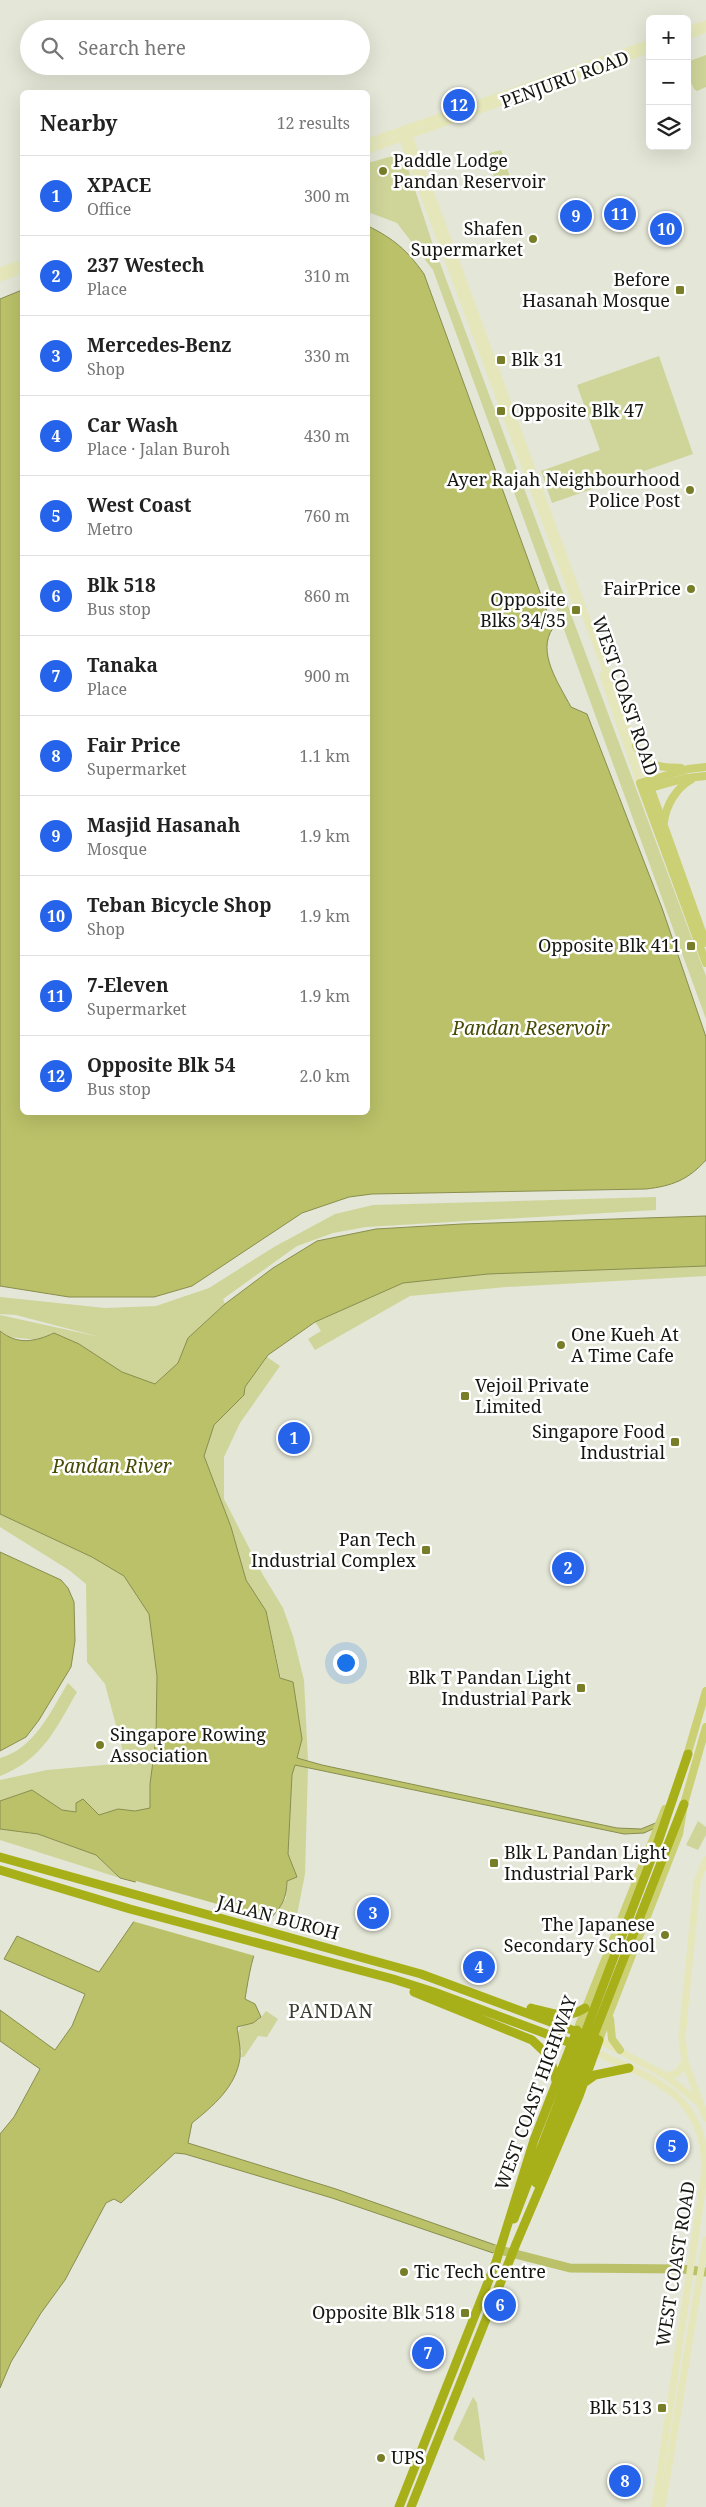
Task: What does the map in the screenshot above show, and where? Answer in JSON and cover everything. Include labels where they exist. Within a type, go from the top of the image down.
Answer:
[{"type":"highway","points":[[517,2242],[518,2231],[547,2143],[627,1921],[659,1839],[688,1754]]},
{"type":"highway","points":[[505,2234],[547,2143],[684,1804]]},
{"type":"highway","name":"JALAN BUROH","points":[[0,1858],[421,1974],[577,2030],[599,2040]]},
{"type":"highway","name":"JALAN BUROH","points":[[2,1872],[130,1909],[393,1979],[434,1992],[595,2052]]},
{"type":"highway","points":[[393,1979],[394,1984],[532,2040],[550,2057],[555,2070],[556,2084]]},
{"type":"highway","points":[[495,2001],[505,2000],[558,2016],[570,2015],[585,2008]]},
{"type":"highway","name":"WEST COAST HIGHWAY","points":[[399,2507],[496,2262],[534,2140],[577,2030]]},
{"type":"highway","name":"WEST COAST HIGHWAY","points":[[410,2507],[517,2242],[584,2084],[599,2040]]},
{"type":"highway","points":[[584,2084],[595,2075],[629,2068]]},
{"type":"main road","points":[[691,29],[706,24]]},
{"type":"main road","points":[[691,35],[706,30]]},
{"type":"main road","name":"PENJURU ROAD","points":[[370,141],[646,44]]},
{"type":"main road","name":"PENJURU ROAD","points":[[370,149],[646,50]]},
{"type":"main road","name":"WEST COAST ROAD","points":[[403,129],[559,540],[592,636],[636,746],[645,786],[664,826],[706,943]]},
{"type":"main road","name":"WEST COAST ROAD","points":[[406,137],[645,786],[706,963]]},
{"type":"main road","points":[[0,271],[20,264]]},
{"type":"main road","points":[[0,278],[20,271]]},
{"type":"main road","points":[[636,746],[644,760],[650,764],[664,768],[688,769],[706,767]]},
{"type":"main road","points":[[645,786],[688,769]]},
{"type":"main road","points":[[645,786],[702,776]]},
{"type":"main road","points":[[664,826],[665,813],[674,796],[685,784],[702,776]]},
{"type":"main road","name":"WEST COAST HIGHWAY","points":[[577,2030],[688,1754],[706,1690]]},
{"type":"main road","name":"WEST COAST HIGHWAY","points":[[599,2040],[679,1834],[684,1804],[706,1727]]},
{"type":"main road","points":[[706,1860],[701,1869],[696,1892],[682,2038],[685,2062],[706,2118]]},
{"type":"main road","points":[[612,2010],[610,2024],[612,2039],[620,2050]]},
{"type":"main road","points":[[599,2040],[679,2084],[700,2104]]},
{"type":"main road","name":"WEST COAST ROAD","points":[[595,2052],[662,2083],[682,2099],[697,2122],[704,2140],[705,2171],[662,2507]]},
{"type":"main road","points":[[666,2076],[678,2073],[685,2062]]},
{"type":"main road","name":"WEST COAST ROAD","points":[[655,2507],[703,2264],[706,2240]]},
{"type":"shaded area","points":[[706,55],[706,87],[697,91],[691,82],[691,61]]},
{"type":"shaded area","points":[[501,150],[510,177],[496,182],[486,154]]},
{"type":"shaded area","points":[[403,153],[431,239],[706,976],[706,1019],[433,270],[397,223],[370,213],[370,162]]},
{"type":"shaded area","points":[[659,356],[693,454],[552,503],[541,471],[600,450],[577,385]]},
{"type":"shaded area","points":[[656,1197],[656,1210],[366,1227],[333,1233],[297,1246],[223,1299],[225,1304],[188,1338],[178,1363],[155,1384],[122,1372],[79,1344],[8,1337],[0,1331],[0,1315],[100,1337],[16,1315],[0,1314],[0,1297],[105,1308],[156,1306],[209,1288],[274,1247],[335,1214],[373,1205]]},
{"type":"shaded area","points":[[706,1266],[706,1276],[506,1287],[410,1296],[315,1350],[308,1339],[321,1331],[315,1322],[403,1283],[488,1274]]},
{"type":"shaded area","points":[[267,1357],[280,1366],[240,1423],[224,1457],[224,1499],[263,1575],[283,1608],[293,1636],[304,1680],[308,1761],[297,1758],[293,1682],[281,1678],[266,1611],[246,1580],[231,1527],[204,1456],[214,1425],[244,1395],[245,1387]]},
{"type":"shaded area","points":[[0,1514],[92,1557],[124,1576],[149,1614],[157,1676],[156,1738],[150,1784],[150,1808],[135,1811],[118,1809],[99,1815],[62,1810],[32,1790],[0,1801],[0,1780],[47,1770],[126,1763],[105,1684],[87,1662],[86,1584],[69,1570],[0,1527]]},
{"type":"shaded area","points":[[68,1683],[77,1692],[46,1742],[27,1761],[0,1776],[0,1758],[12,1753],[32,1738],[48,1717]]},
{"type":"shaded area","points":[[295,1765],[308,1767],[305,1874],[297,1915],[289,1918],[276,1913],[286,1898],[287,1881],[297,1877],[288,1854],[292,1775]]},
{"type":"shaded area","points":[[698,1821],[706,1827],[706,1835],[698,1850],[686,1845]]},
{"type":"shaded area","points":[[0,1829],[38,1834],[96,1855],[120,1878],[0,1840]]},
{"type":"shaded area","points":[[266,2011],[278,2019],[267,2037],[258,2036],[244,2057],[241,2057],[242,2051],[236,2045],[234,2039],[241,2027],[259,2020]]},
{"type":"shaded area","points":[[473,2397],[477,2403],[485,2461],[453,2439]]},
{"type":"water","name":"Pandan Reservoir","points":[[370,227],[399,246],[412,258],[424,274],[553,628],[548,637],[547,647],[551,668],[571,707],[587,714],[662,908],[706,1037],[706,1160],[693,1173],[672,1184],[646,1189],[372,1194],[349,1197],[302,1213],[192,1286],[154,1297],[69,1297],[0,1286],[0,299],[20,291],[20,1115],[370,1115]]},
{"type":"water","name":"Pandan River","points":[[706,1216],[706,1266],[488,1274],[403,1283],[315,1322],[268,1355],[245,1387],[244,1395],[214,1425],[204,1456],[231,1527],[246,1580],[266,1611],[280,1678],[293,1682],[302,1739],[297,1758],[617,1828],[641,1829],[658,1822],[657,1827],[644,1833],[624,1834],[295,1765],[292,1775],[288,1854],[297,1877],[287,1881],[282,1904],[267,1924],[259,1940],[251,1965],[245,1999],[255,2004],[261,2017],[253,2023],[237,2027],[240,2058],[234,2078],[215,2103],[192,2123],[188,2143],[336,2189],[498,2246],[493,2253],[332,2198],[185,2154],[175,2153],[121,2203],[114,2199],[106,2203],[65,2280],[41,2313],[11,2362],[0,2388],[0,2134],[14,2117],[40,2069],[0,2041],[0,2010],[55,2050],[72,2026],[85,1994],[4,1959],[17,1936],[99,1972],[150,1898],[143,1884],[120,1878],[96,1855],[38,1834],[0,1829],[0,1801],[32,1790],[62,1810],[76,1812],[76,1803],[83,1799],[99,1815],[118,1809],[135,1811],[150,1808],[150,1784],[156,1738],[157,1676],[149,1614],[124,1576],[92,1557],[0,1514],[0,1331],[13,1338],[26,1341],[54,1333],[79,1344],[122,1372],[155,1384],[178,1363],[188,1338],[225,1304],[273,1268],[317,1241],[376,1229],[462,1224]]},
{"type":"water","points":[[0,1552],[61,1580],[68,1588],[74,1602],[75,1641],[71,1667],[39,1720],[26,1737],[0,1751]]},
{"type":"pier","points":[[136,1881],[274,1920],[266,1931],[255,1956],[132,1921],[148,1898],[142,1886],[135,1884]]},
{"type":"waterway","points":[[496,2249],[570,2268],[682,2269],[706,2272]]},
{"type":"place","name":"Opposite Blk 54","points":[[459,105]]},
{"type":"place","name":"Paddle Lodge Pandan Reservoir","points":[[383,171]]},
{"type":"place","name":"7-Eleven","points":[[620,214]]},
{"type":"place","name":"Masjid Hasanah","points":[[576,216]]},
{"type":"place","name":"Teban Bicycle Shop","points":[[666,229]]},
{"type":"place","name":"Shafen Supermarket","points":[[533,239]]},
{"type":"place","name":"Before Hasanah Mosque","points":[[680,290]]},
{"type":"place","name":"Blk 31","points":[[501,360]]},
{"type":"place","name":"Opposite Blk 47","points":[[501,411]]},
{"type":"place","name":"Ayer Rajah Neighbourhood Police Post","points":[[690,490]]},
{"type":"place","name":"FairPrice","points":[[691,589]]},
{"type":"place","name":"Opposite Blks 34/35","points":[[576,610]]},
{"type":"place","name":"Opposite Blk 411","points":[[691,946]]},
{"type":"place","name":"One Kueh At A Time Cafe","points":[[561,1345]]},
{"type":"place","name":"Vejoil Private Limited","points":[[465,1396]]},
{"type":"place","name":"XPACE","points":[[294,1438]]},
{"type":"place","name":"Singapore Food Industrial","points":[[675,1442]]},
{"type":"place","name":"Pan Tech Industrial Complex","points":[[426,1550]]},
{"type":"place","name":"237 Westech","points":[[568,1568]]},
{"type":"place","name":"Blk T Pandan Light Industrial Park","points":[[581,1688]]},
{"type":"place","name":"Singapore Rowing Association","points":[[100,1745]]},
{"type":"place","name":"Blk L Pandan Light Industrial Park","points":[[494,1863]]},
{"type":"place","name":"Mercedes-Benz","points":[[373,1913]]},
{"type":"place","name":"The Japanese Secondary School","points":[[665,1935]]},
{"type":"place","name":"Car Wash","points":[[479,1967]]},
{"type":"place","name":"West Coast","points":[[672,2146]]},
{"type":"place","name":"Tic Tech Centre","points":[[404,2272]]},
{"type":"place","name":"Blk 518","points":[[500,2305]]},
{"type":"place","name":"Opposite Blk 518","points":[[465,2313]]},
{"type":"place","name":"Tanaka","points":[[428,2353]]},
{"type":"place","name":"Blk 513","points":[[662,2408]]},
{"type":"place","name":"UPS","points":[[381,2458]]},
{"type":"place","name":"Fair Price","points":[[625,2481]]},
{"type":"district","name":"PANDAN","points":[[331,2011]]}]
